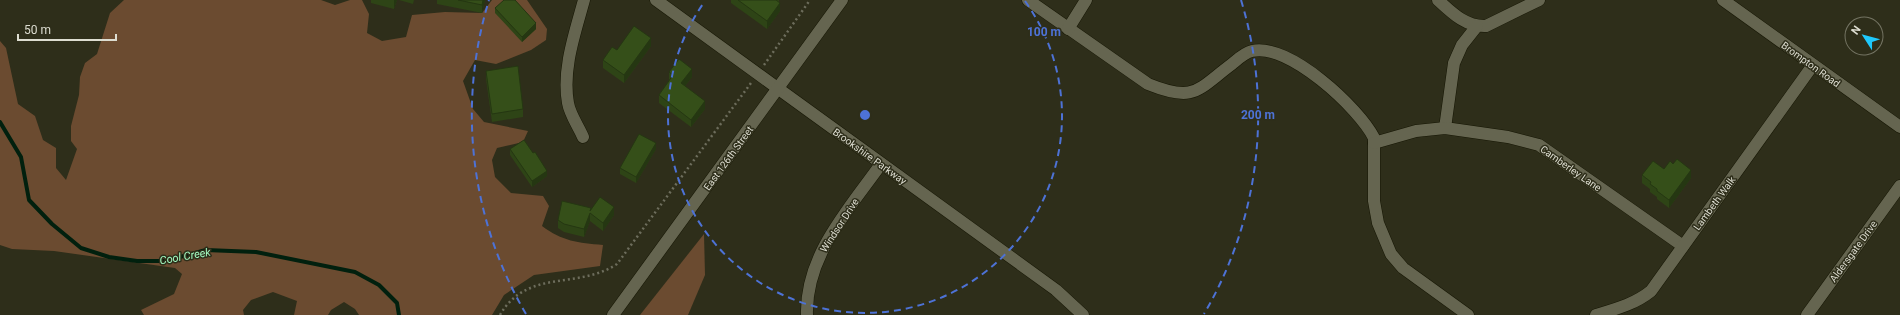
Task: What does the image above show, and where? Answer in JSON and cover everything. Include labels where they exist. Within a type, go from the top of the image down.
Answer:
[{"type":"street","points":[[583,137],[568,104],[567,79],[571,50],[584,0]]},
{"type":"street","name":"Brookshire Parkway","points":[[656,0],[757,75],[1056,290],[1083,315]]},
{"type":"street","name":"East 126th Street","points":[[612,315],[842,0]]},
{"type":"street","points":[[1028,0],[1148,84],[1163,90],[1180,93],[1195,92],[1208,85],[1242,55],[1252,51],[1265,50],[1278,54],[1315,75],[1330,86],[1370,131],[1374,143],[1374,201],[1378,223],[1391,254],[1403,268],[1468,315]]},
{"type":"street","points":[[1068,29],[1086,0]]},
{"type":"street","points":[[1438,0],[1465,22],[1477,26],[1486,26],[1539,0]]},
{"type":"street","name":"Brompton Road","points":[[1723,0],[1900,127]]},
{"type":"street","points":[[1445,128],[1454,63],[1462,45],[1477,26]]},
{"type":"street","name":"Lambeth Walk","points":[[1596,315],[1630,304],[1651,291],[1813,65]]},
{"type":"street","name":"Camberley Lane","points":[[1374,143],[1416,131],[1445,128],[1508,137],[1539,145],[1683,246]]},
{"type":"street","name":"Windsor Drive","points":[[807,315],[809,290],[820,253],[828,239],[881,164]]},
{"type":"street","name":"Aldersgate Drive","points":[[1807,315],[1900,186]]},
{"type":"path","points":[[500,315],[509,302],[528,288],[539,284],[594,275],[617,264],[757,75],[810,0]]},
{"type":"shaded area","points":[[124,0],[321,0],[335,5],[350,0],[362,0],[369,14],[367,33],[382,41],[406,37],[412,15],[445,12],[482,13],[492,0],[527,0],[547,29],[546,40],[531,50],[496,64],[475,60],[463,81],[473,109],[484,122],[528,131],[523,142],[497,148],[492,160],[495,177],[511,193],[543,196],[549,206],[542,226],[549,231],[563,238],[603,245],[600,266],[534,275],[504,295],[492,315],[359,315],[355,309],[344,302],[331,310],[328,315],[294,315],[297,301],[273,292],[251,300],[243,310],[244,315],[144,315],[141,310],[174,294],[182,274],[175,268],[54,251],[12,249],[0,245],[0,41],[6,48],[18,104],[35,116],[43,140],[56,148],[56,168],[66,180],[77,149],[71,141],[71,126],[79,95],[80,77],[85,63],[97,54],[110,13]]},
{"type":"shaded area","points":[[704,234],[705,275],[688,315],[640,315]]},
{"type":"building","points":[[458,0],[483,0],[482,5]]},
{"type":"building","points":[[504,0],[515,0],[536,23],[522,37],[495,8]]},
{"type":"building","points":[[738,0],[776,0],[780,3],[767,21]]},
{"type":"building","points":[[634,26],[651,38],[624,75],[603,60],[612,47],[617,50]]},
{"type":"building","points":[[679,59],[692,69],[681,83],[705,101],[691,120],[659,95],[673,75],[669,72]]},
{"type":"building","points":[[518,66],[523,109],[492,114],[486,71]]},
{"type":"building","points":[[639,134],[656,143],[636,177],[620,168]]},
{"type":"building","points":[[524,140],[533,153],[535,152],[547,171],[532,181],[510,149]]},
{"type":"building","points":[[1677,159],[1691,170],[1669,200],[1657,191],[1657,189],[1650,184],[1651,182],[1642,175],[1653,161],[1664,169],[1670,161],[1673,164]]},
{"type":"building","points":[[600,197],[614,207],[603,223],[590,213],[584,229],[564,224],[558,220],[562,201],[591,208],[590,211]]},
{"type":"waterway","name":"Cool Creek","points":[[0,122],[21,157],[29,200],[52,224],[81,248],[109,257],[137,261],[165,261],[206,250],[256,252],[355,272],[379,285],[397,303],[399,315]]}]
